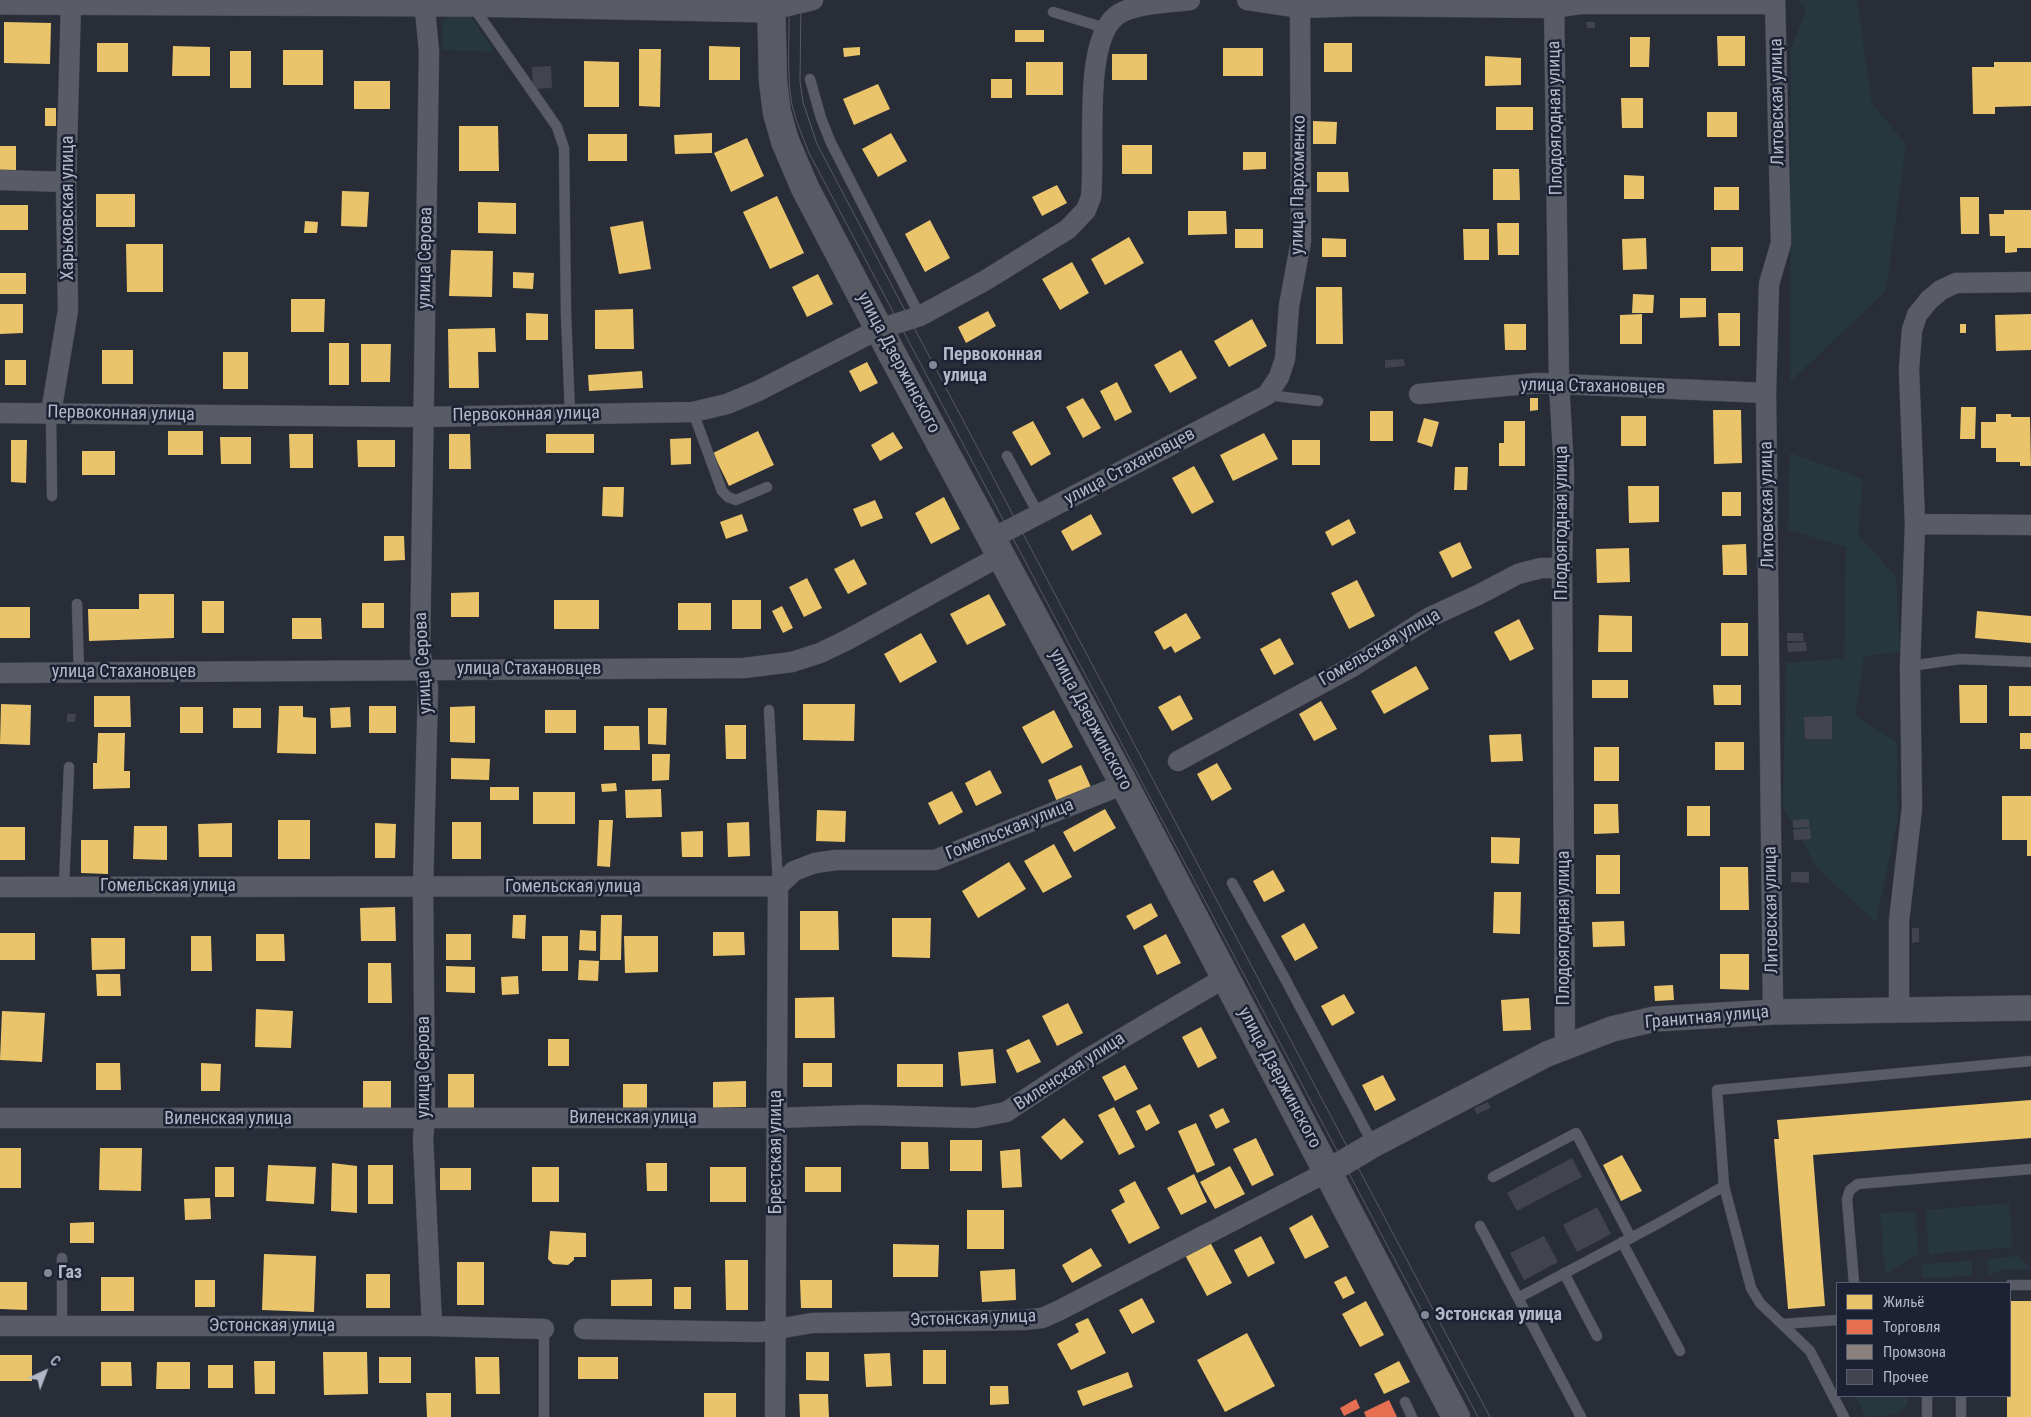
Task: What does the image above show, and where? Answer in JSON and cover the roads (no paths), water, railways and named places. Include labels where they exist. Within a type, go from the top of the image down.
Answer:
[{"type":"main road","name":"улица Дзержинского","points":[[771,5],[773,81],[781,130],[805,188],[1329,1171],[1456,1417]]},
{"type":"street","points":[[0,2],[424,2],[471,4],[771,5],[814,0]]},
{"type":"street","points":[[1105,28],[1116,16],[1128,10],[1190,0]]},
{"type":"street","points":[[1247,0],[1361,6],[1775,2]]},
{"type":"street","name":"улица Серова","points":[[424,2],[429,51],[420,652],[428,687],[423,888],[425,1118],[423,1138],[432,1326]]},
{"type":"street","name":"Литовская улица","points":[[1773,1012],[1766,394],[1769,284],[1781,243],[1775,2]]},
{"type":"street","name":"Харьковская улица","points":[[51,412],[68,310],[66,182],[72,3]]},
{"type":"street","name":"улица Пархоменко","points":[[1267,395],[1279,377],[1285,359],[1289,306],[1301,241],[1301,4]]},
{"type":"street","name":"Плодоягодная улица","points":[[1554,4],[1559,383],[1564,470],[1562,568],[1565,1046]]},
{"type":"street","name":"Первоконная улица","points":[[0,413],[423,417],[693,412],[726,404],[758,391],[879,329],[920,316],[986,280],[1068,229],[1086,210],[1092,185],[1094,73],[1097,50],[1105,28]]},
{"type":"street","points":[[0,180],[66,182]]},
{"type":"street","points":[[1899,1010],[1899,921],[1912,808],[1910,666],[1915,524],[1909,369],[1912,330],[1918,315],[1929,300],[1941,290],[1956,283],[2031,282]]},
{"type":"street","name":"улица Стахановцев","points":[[1419,394],[1537,383],[1559,383],[1766,394]]},
{"type":"street","name":"улица Стахановцев","points":[[0,673],[744,668],[792,662],[820,653],[847,640],[998,547],[1039,515],[1267,395]]},
{"type":"street","points":[[1915,524],[2031,525]]},
{"type":"street","name":"Гомельская улица","points":[[1178,761],[1352,667],[1430,617],[1518,574],[1541,568],[1562,568]]},
{"type":"street","name":"Гомельская улица","points":[[0,886],[423,888],[778,886],[794,871],[815,863],[836,860],[934,860],[1124,784]]},
{"type":"street","name":"Брестская улица","points":[[775,1417],[778,886]]},
{"type":"street","name":"Виленская улица","points":[[0,1118],[776,1118],[864,1115],[975,1118],[1006,1112],[1082,1062],[1226,977]]},
{"type":"street","name":"Гранитная улица","points":[[1329,1171],[1373,1145],[1547,1054],[1612,1029],[1656,1019],[1773,1012],[2031,1008]]},
{"type":"street","name":"Эстонская улица","points":[[584,1329],[760,1332],[812,1323],[1023,1320],[1042,1318],[1329,1171]]},
{"type":"street","name":"Эстонская улица","points":[[0,1326],[432,1326],[544,1329]]},
{"type":"lane","points":[[471,4],[557,127],[564,148],[566,314],[570,414]]},
{"type":"lane","points":[[1053,12],[1105,28]]},
{"type":"lane","points":[[810,79],[821,118],[831,143],[920,316]]},
{"type":"lane","points":[[1267,395],[1318,401]]},
{"type":"lane","points":[[51,412],[52,496]]},
{"type":"lane","points":[[693,412],[722,491],[728,497],[736,500],[767,487]]},
{"type":"lane","points":[[1007,456],[1039,515]]},
{"type":"lane","points":[[77,604],[80,673]]},
{"type":"lane","points":[[1910,666],[1960,659],[2031,662]]},
{"type":"lane","points":[[769,710],[778,886]]},
{"type":"lane","points":[[64,885],[69,767]]},
{"type":"lane","points":[[1232,883],[1373,1145]]},
{"type":"lane","points":[[1844,1417],[1810,1351],[1760,1303],[1751,1288],[1724,1186],[1716,1090],[2031,1061]]},
{"type":"lane","points":[[1493,1177],[1576,1133],[1680,1351]]},
{"type":"lane","points":[[1854,1282],[1847,1199],[1850,1190],[1858,1184],[2031,1169]]},
{"type":"lane","points":[[1518,1298],[1724,1186]]},
{"type":"lane","points":[[1480,1226],[1581,1417]]},
{"type":"lane","points":[[62,1258],[62,1326]]},
{"type":"lane","points":[[1564,1273],[1598,1336]]},
{"type":"lane","points":[[2011,1285],[2031,1285]]},
{"type":"lane","points":[[1783,1324],[1836,1320]]},
{"type":"lane","points":[[544,1329],[544,1417]]},
{"type":"lane","points":[[1927,1397],[1927,1417]]},
{"type":"lane","points":[[1960,1417],[1961,1397]]},
{"type":"lane","points":[[1405,1402],[1412,1417]]},
{"type":"tram line","points":[[789,0],[790,93],[792,105],[809,153],[1478,1417]]},
{"type":"tram line","points":[[801,0],[800,82],[803,102],[817,144],[1490,1417]]},
{"type":"place","name":"Первоконная улица","points":[[933,365]]},
{"type":"place","name":"Газ","points":[[48,1273]]},
{"type":"place","name":"Эстонская улица","points":[[1425,1315]]}]
